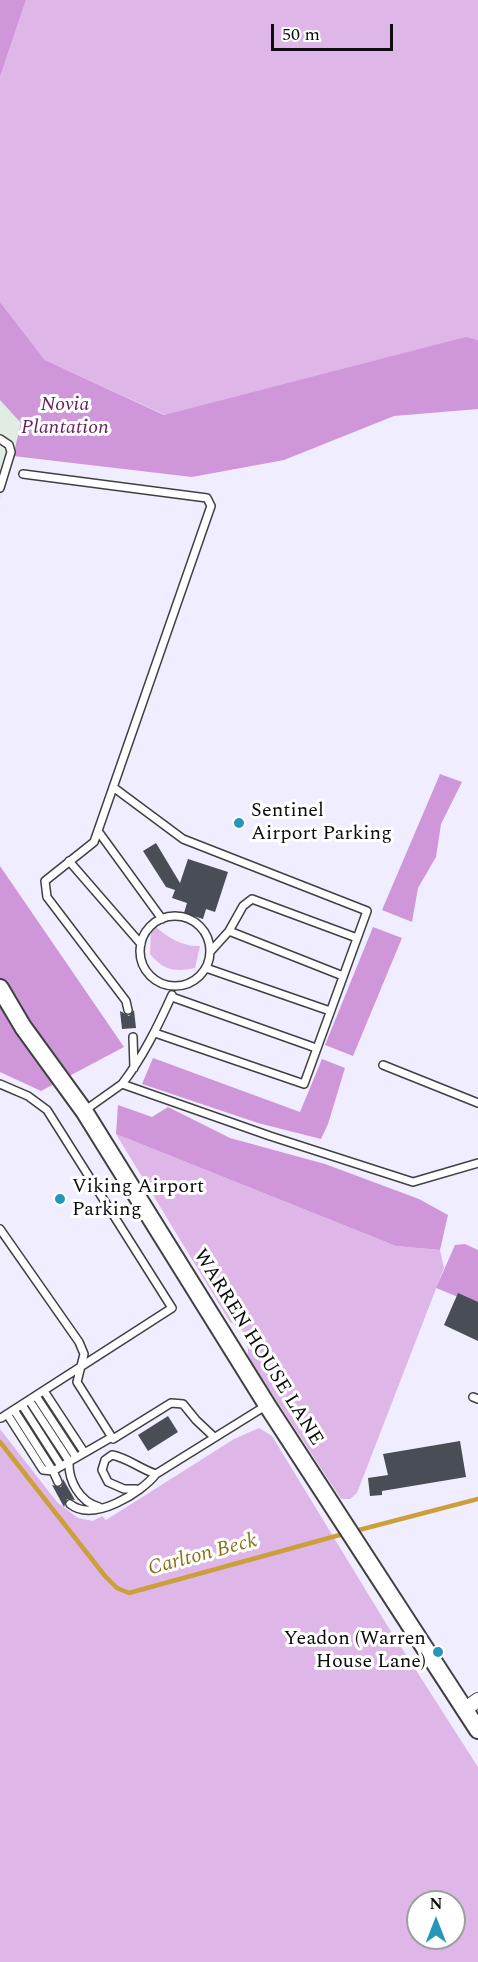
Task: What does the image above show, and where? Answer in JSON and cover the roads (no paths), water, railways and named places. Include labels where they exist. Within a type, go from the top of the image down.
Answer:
[{"type":"street","name":"WARREN HOUSE LANE","points":[[0,988],[23,1027],[84,1111],[267,1405],[478,1730]]},
{"type":"street","points":[[464,1710],[478,1700]]},
{"type":"lane","points":[[0,439],[9,445],[11,452],[0,488]]},
{"type":"lane","points":[[22,474],[207,498],[211,506],[94,842],[45,880],[47,897],[126,1001],[128,1010]]},
{"type":"lane","points":[[113,787],[183,839],[367,911],[304,1084],[155,1033]]},
{"type":"lane","points":[[98,831],[162,919]]},
{"type":"lane","points":[[69,861],[141,944]]},
{"type":"lane","points":[[210,951],[229,931],[243,906],[252,899],[357,938]]},
{"type":"lane","points":[[173,916],[195,922],[203,930],[210,951],[206,968],[194,981],[177,986],[160,983],[151,976],[140,956],[141,944],[145,933],[152,925],[173,916]]},
{"type":"lane","points":[[229,931],[343,976]]},
{"type":"lane","points":[[206,968],[330,1011]]},
{"type":"lane","points":[[84,1111],[122,1084],[134,1068],[155,1033],[177,986]]},
{"type":"lane","points":[[172,997],[316,1048]]},
{"type":"lane","points":[[133,1037],[134,1068]]},
{"type":"lane","points":[[383,1065],[478,1103]]},
{"type":"lane","points":[[0,1084],[28,1096],[47,1110],[172,1308],[4,1416],[42,1470],[54,1471],[84,1452],[112,1437],[113,1439],[171,1403],[183,1404],[214,1437]]},
{"type":"lane","points":[[122,1084],[270,1136],[413,1182],[478,1163]]},
{"type":"lane","points":[[0,1229],[79,1342],[84,1354],[77,1382],[112,1437]]},
{"type":"lane","points":[[44,1391],[84,1452]]},
{"type":"lane","points":[[33,1398],[73,1459],[71,1479],[81,1496],[87,1504],[102,1508]]},
{"type":"lane","points":[[22,1405],[61,1466]]},
{"type":"lane","points":[[70,1504],[83,1510],[113,1505],[150,1481],[156,1474],[267,1405]]},
{"type":"lane","points":[[14,1410],[54,1471],[58,1482]]},
{"type":"lane","points":[[138,1489],[124,1489],[108,1482],[102,1470],[105,1460],[112,1455],[125,1457],[133,1465],[156,1474]]},
{"type":"waterway","name":"Carlton Beck","points":[[0,1442],[105,1576],[117,1588],[129,1593],[347,1533]]},
{"type":"waterway","name":"Carlton Beck","points":[[355,1531],[478,1499]]},
{"type":"place","name":"Sentinel Airport Parking","points":[[239,823]]},
{"type":"place","name":"Viking Airport Parking","points":[[60,1199]]},
{"type":"place","name":"Yeadon (Warren House Lane)","points":[[438,1652]]},
{"type":"park label","name":"Novia Plantation","points":[[65,418]]}]
